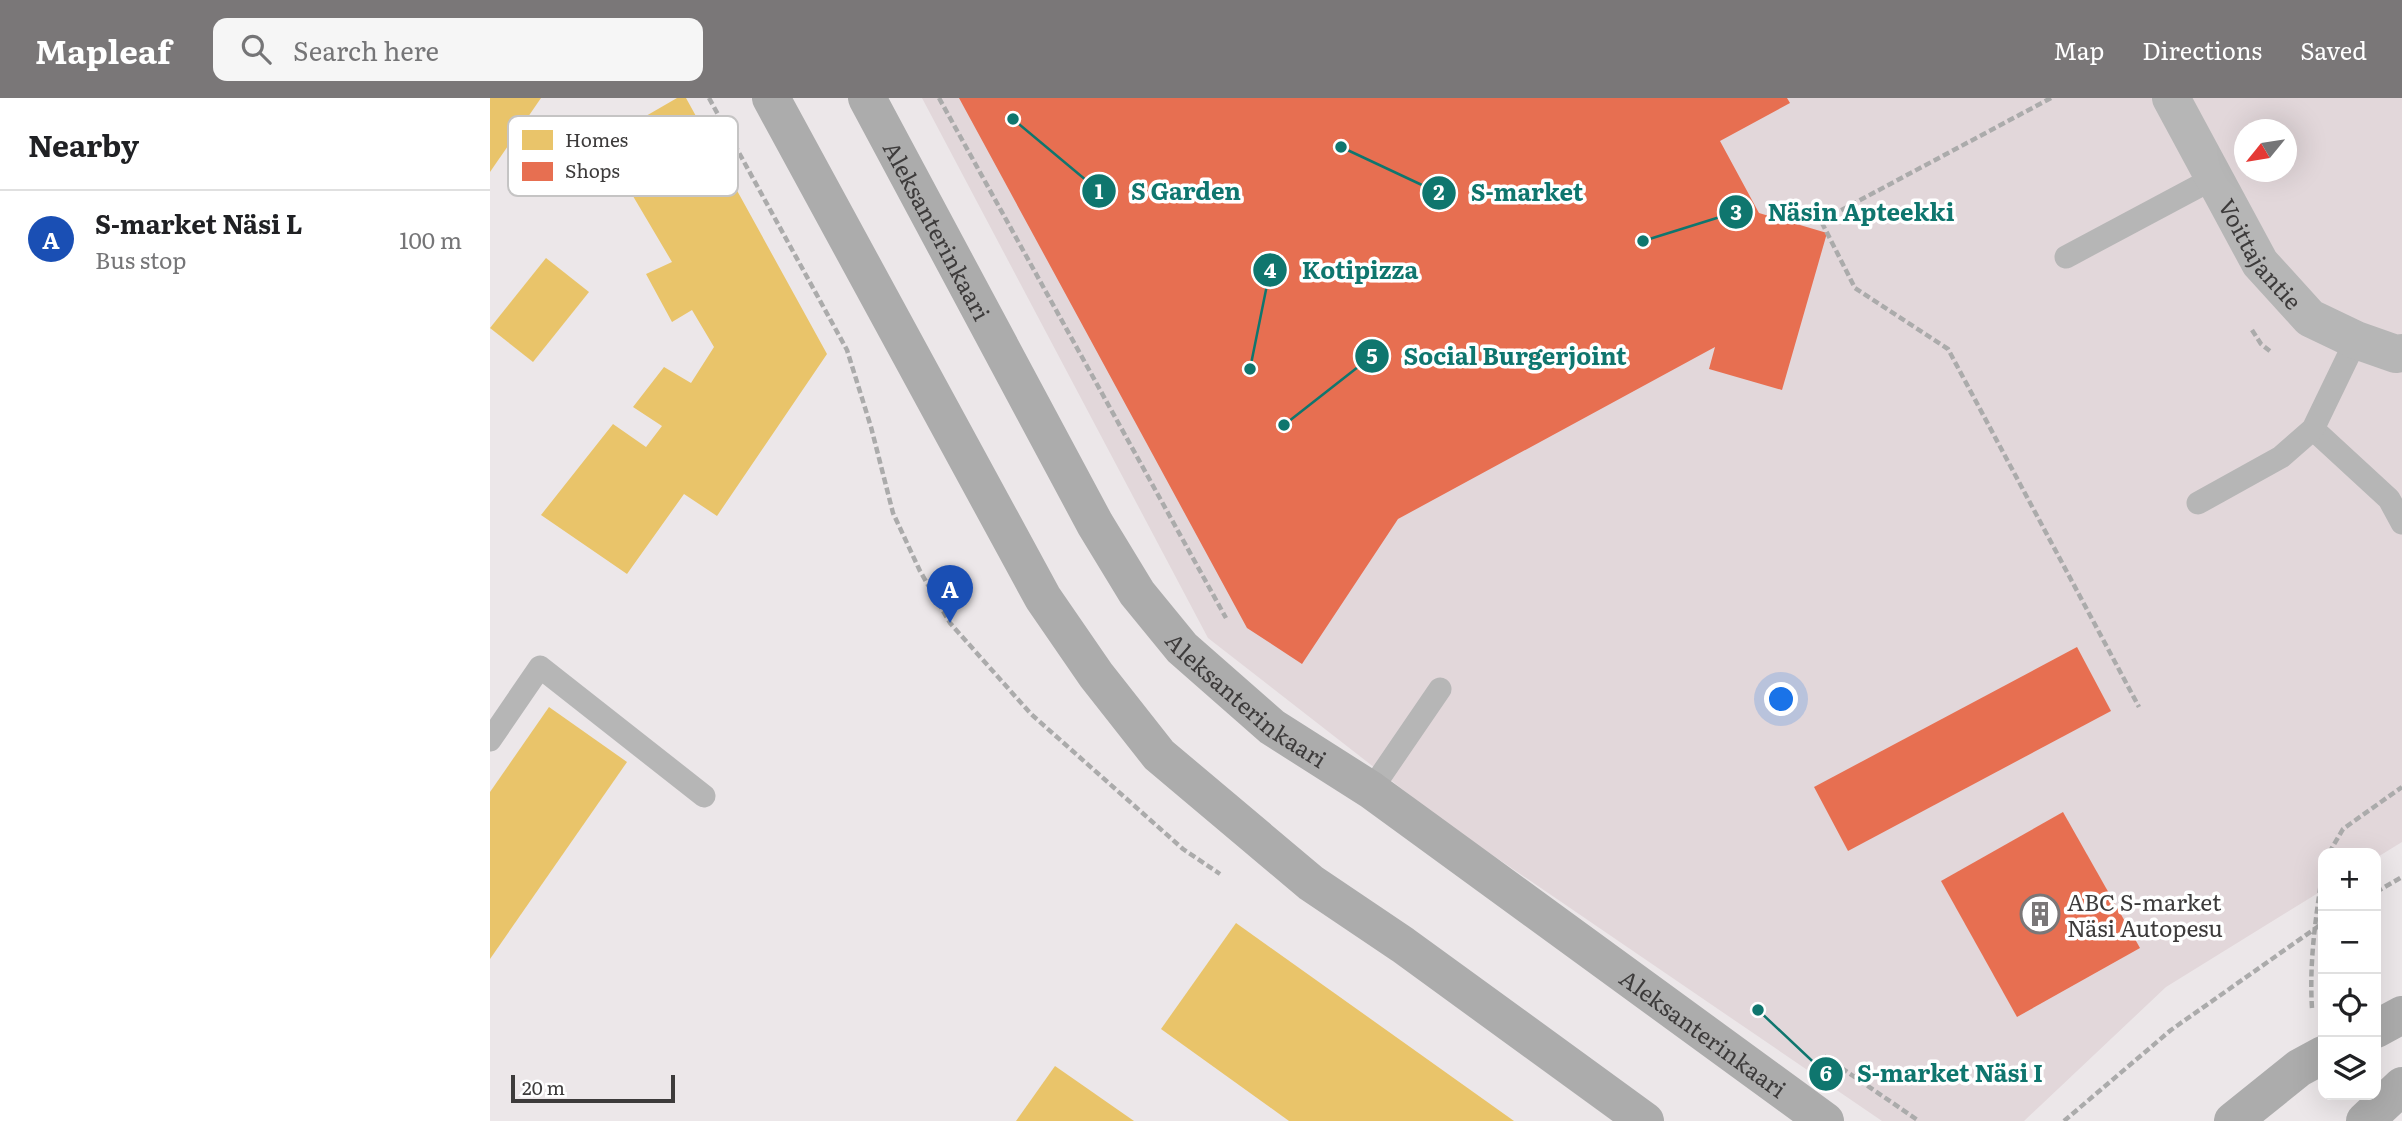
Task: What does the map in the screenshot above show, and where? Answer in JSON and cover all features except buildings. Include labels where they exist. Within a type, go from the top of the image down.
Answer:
[{"type":"street","points":[[771,98],[1043,598],[1096,675],[1159,755],[1311,883],[1403,945],[1645,1121]]},
{"type":"street","name":"Aleksanterinkaari","points":[[867,98],[1095,524],[1137,593],[1182,648],[1268,724],[1371,790],[1825,1121]]},
{"type":"street","name":"Voittajantie","points":[[2171,98],[2260,263],[2310,318],[2357,340],[2396,354],[2402,353]]},
{"type":"street","points":[[2381,1026],[2402,1015]]},
{"type":"street","points":[[2233,1121],[2299,1068],[2318,1058]]},
{"type":"street","points":[[2365,1121],[2402,1086]]},
{"type":"lane","points":[[2066,257],[2214,178]]},
{"type":"lane","points":[[2198,503],[2281,457],[2313,429],[2357,340]]},
{"type":"lane","points":[[2313,429],[2389,499],[2402,523]]},
{"type":"lane","points":[[490,740],[540,667],[704,796]]},
{"type":"lane","points":[[1371,790],[1440,689]]},
{"type":"path","points":[[939,98],[1228,624]]},
{"type":"path","points":[[2050,98],[1821,222],[1856,288],[1948,349],[2139,708]]},
{"type":"path","points":[[2332,848],[2343,829],[2402,787]]},
{"type":"path","points":[[2381,889],[2402,877]]},
{"type":"path","points":[[2312,1010],[2311,979],[2318,902]]},
{"type":"path","points":[[2064,1121],[2171,1030],[2318,926]]},
{"type":"path","points":[[1815,1050],[1919,1121]]},
{"type":"shaded area","points":[[922,98],[2402,98],[2402,842],[2381,855],[2381,848],[2318,848],[2318,893],[2166,987],[2024,1121],[1882,1121],[1447,824],[1208,638]]},
{"type":"place","name":"S Garden","points":[[1013,119]]},
{"type":"place","name":"S-market","points":[[1341,147]]},
{"type":"place","name":"Näsin Apteekki","points":[[1643,241]]},
{"type":"place","name":"Kotipizza","points":[[1250,369]]},
{"type":"place","name":"Social Burgerjoint","points":[[1284,425]]},
{"type":"place","name":"S-market Näsi L","points":[[950,623]]},
{"type":"place","name":"ABC S-market Näsi Autopesu","points":[[2040,914]]},
{"type":"place","name":"S-market Näsi I","points":[[1758,1010]]}]
